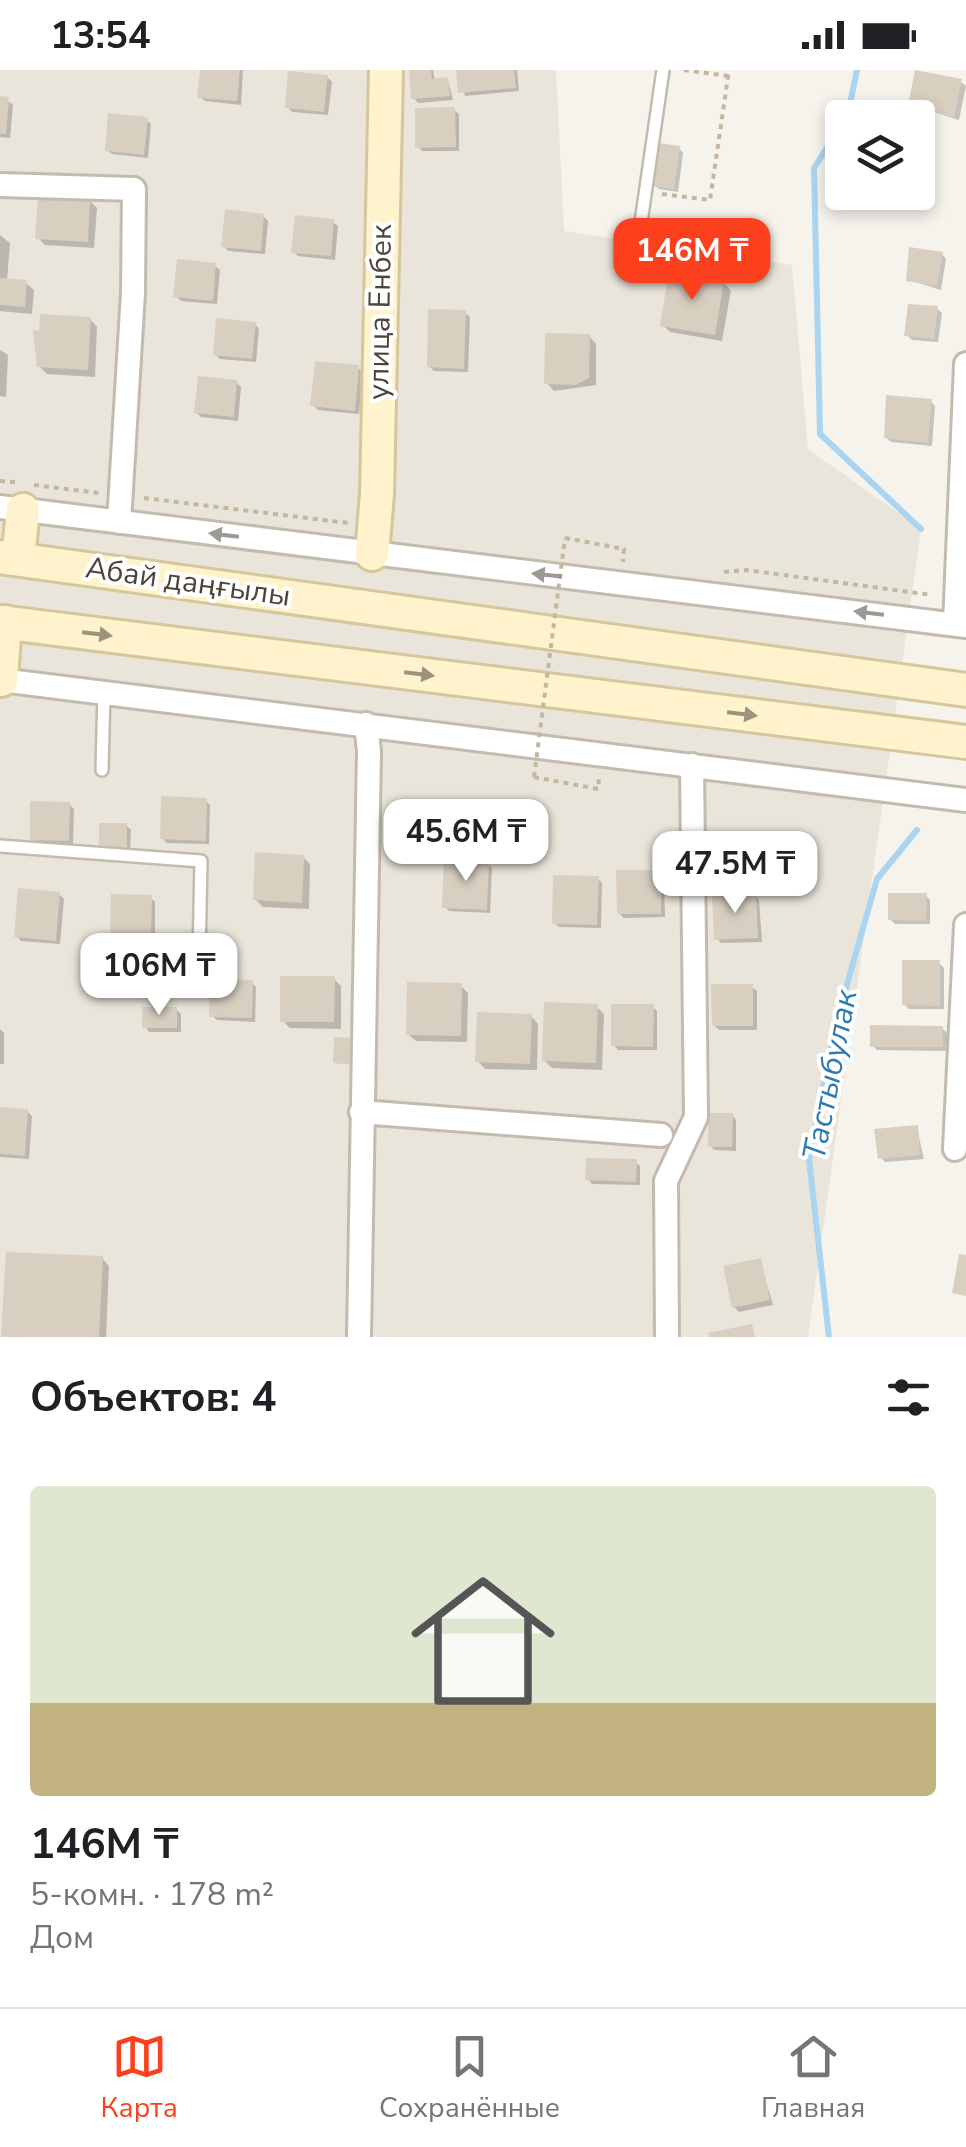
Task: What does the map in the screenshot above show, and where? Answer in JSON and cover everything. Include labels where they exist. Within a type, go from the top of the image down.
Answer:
[{"type":"main road","name":"улица Енбек","points":[[373,541],[386,70]]},
{"type":"main road","points":[[9,558],[11,509]]},
{"type":"main road","name":"Абай даңғылы","points":[[9,558],[966,690]]},
{"type":"main road","points":[[1,680],[2,622],[966,742]]},
{"type":"street","points":[[0,186],[134,189],[133,293],[119,522]]},
{"type":"street","points":[[11,509],[119,522],[373,541],[960,625],[956,597],[966,364]]},
{"type":"street","points":[[1,680],[966,800]]},
{"type":"street","points":[[360,1337],[360,1116],[369,751],[366,724]]},
{"type":"street","points":[[667,1337],[666,1181],[696,1117],[692,765]]},
{"type":"street","points":[[955,1148],[966,925]]},
{"type":"street","points":[[360,1116],[661,1134]]},
{"type":"lane","points":[[636,250],[663,70]]},
{"type":"lane","points":[[102,770],[104,692]]},
{"type":"lane","points":[[0,846],[201,861],[199,956]]},
{"type":"path","points":[[645,191],[710,200],[729,73],[684,70]]},
{"type":"path","points":[[0,480],[121,496],[373,541]]},
{"type":"path","points":[[598,788],[534,777],[564,538],[624,549],[620,562],[639,564]]},
{"type":"path","points":[[560,554],[579,556]]},
{"type":"path","points":[[717,572],[746,570],[956,597]]},
{"type":"shaded area","points":[[0,70],[556,70],[564,231],[792,265],[808,449],[921,529],[808,1337],[0,1337]]},
{"type":"building","points":[[200,70],[240,70],[237,101],[197,98]]},
{"type":"building","points":[[409,70],[431,70],[432,79],[448,77],[450,96],[411,99]]},
{"type":"building","points":[[456,70],[514,70],[516,88],[458,93]]},
{"type":"building","points":[[915,70],[962,79],[954,117],[935,112],[935,100],[909,100]]},
{"type":"building","points":[[288,71],[328,75],[324,112],[285,108]]},
{"type":"building","points":[[0,96],[9,97],[6,134],[0,134]]},
{"type":"building","points":[[455,107],[456,147],[415,148],[415,108]]},
{"type":"building","points":[[108,113],[148,117],[144,155],[105,151]]},
{"type":"building","points":[[658,143],[680,146],[674,189],[652,186]]},
{"type":"building","points":[[38,195],[90,198],[88,242],[35,239]]},
{"type":"building","points":[[225,209],[264,214],[261,251],[221,247]]},
{"type":"building","points":[[295,215],[334,219],[331,256],[291,253]]},
{"type":"building","points":[[909,247],[943,252],[937,286],[906,281]]},
{"type":"building","points":[[177,259],[216,263],[213,301],[173,297]]},
{"type":"building","points":[[669,271],[724,281],[715,335],[660,326]]},
{"type":"building","points":[[0,278],[27,280],[25,307],[0,305]]},
{"type":"building","points":[[908,304],[938,306],[934,339],[904,336]]},
{"type":"building","points":[[428,309],[466,310],[464,369],[427,367]]},
{"type":"building","points":[[40,314],[91,317],[88,370],[37,367],[33,330],[39,331]]},
{"type":"building","points":[[216,318],[256,322],[252,359],[213,355]]},
{"type":"building","points":[[545,333],[590,334],[589,378],[575,385],[544,384]]},
{"type":"building","points":[[315,361],[359,365],[355,411],[310,406]]},
{"type":"building","points":[[198,376],[237,380],[234,417],[194,413]]},
{"type":"building","points":[[886,395],[932,399],[928,443],[884,438]]},
{"type":"building","points":[[161,796],[207,798],[206,841],[160,839]]},
{"type":"building","points":[[30,801],[70,802],[69,841],[30,840]]},
{"type":"building","points":[[99,823],[127,823],[127,849],[99,849]]},
{"type":"building","points":[[255,852],[304,855],[302,903],[253,900]]},
{"type":"building","points":[[444,859],[489,861],[487,910],[442,908]]},
{"type":"building","points":[[616,870],[661,870],[661,914],[617,914]]},
{"type":"building","points":[[553,875],[599,876],[597,925],[552,924]]},
{"type":"building","points":[[18,888],[60,892],[56,941],[14,937]]},
{"type":"building","points":[[756,892],[758,938],[714,940],[712,894]]},
{"type":"building","points":[[888,893],[927,893],[926,921],[888,920]]},
{"type":"building","points":[[111,894],[152,895],[151,936],[110,935]]},
{"type":"building","points":[[902,960],[940,960],[940,1006],[902,1005]]},
{"type":"building","points":[[280,976],[335,976],[334,1022],[280,1022]]},
{"type":"building","points":[[210,979],[253,980],[252,1018],[209,1017]]},
{"type":"building","points":[[407,982],[462,983],[461,1036],[406,1035]]},
{"type":"building","points":[[711,984],[753,984],[753,1026],[712,1026]]},
{"type":"building","points":[[544,1002],[598,1004],[596,1063],[542,1061]]},
{"type":"building","points":[[611,1004],[654,1004],[653,1047],[611,1046]]},
{"type":"building","points":[[142,1007],[177,1007],[177,1028],[142,1028]]},
{"type":"building","points":[[477,1012],[532,1014],[530,1064],[475,1062]]},
{"type":"building","points":[[870,1025],[943,1026],[943,1047],[870,1047]]},
{"type":"building","points":[[334,1037],[355,1038],[353,1065],[333,1063]]},
{"type":"building","points":[[0,1107],[28,1109],[25,1156],[0,1154]]},
{"type":"building","points":[[708,1113],[733,1113],[732,1147],[708,1147]]},
{"type":"building","points":[[918,1125],[920,1155],[878,1159],[874,1129]]},
{"type":"building","points":[[586,1158],[637,1159],[636,1182],[585,1180]]},
{"type":"building","points":[[6,1252],[103,1256],[99,1337],[1,1337]]},
{"type":"building","points":[[959,1254],[966,1255],[966,1296],[952,1293]]},
{"type":"building","points":[[761,1258],[770,1300],[732,1308],[723,1266]]},
{"type":"building","points":[[752,1324],[755,1337],[709,1337],[708,1333]]},
{"type":"waterway","name":"Тастыбулак","points":[[851,100],[857,70]]},
{"type":"waterway","name":"Тастыбулак","points":[[825,151],[814,168],[820,434],[921,529]]},
{"type":"waterway","name":"Тастыбулак","points":[[829,1337],[809,1159],[836,1023],[877,879],[917,830]]}]
